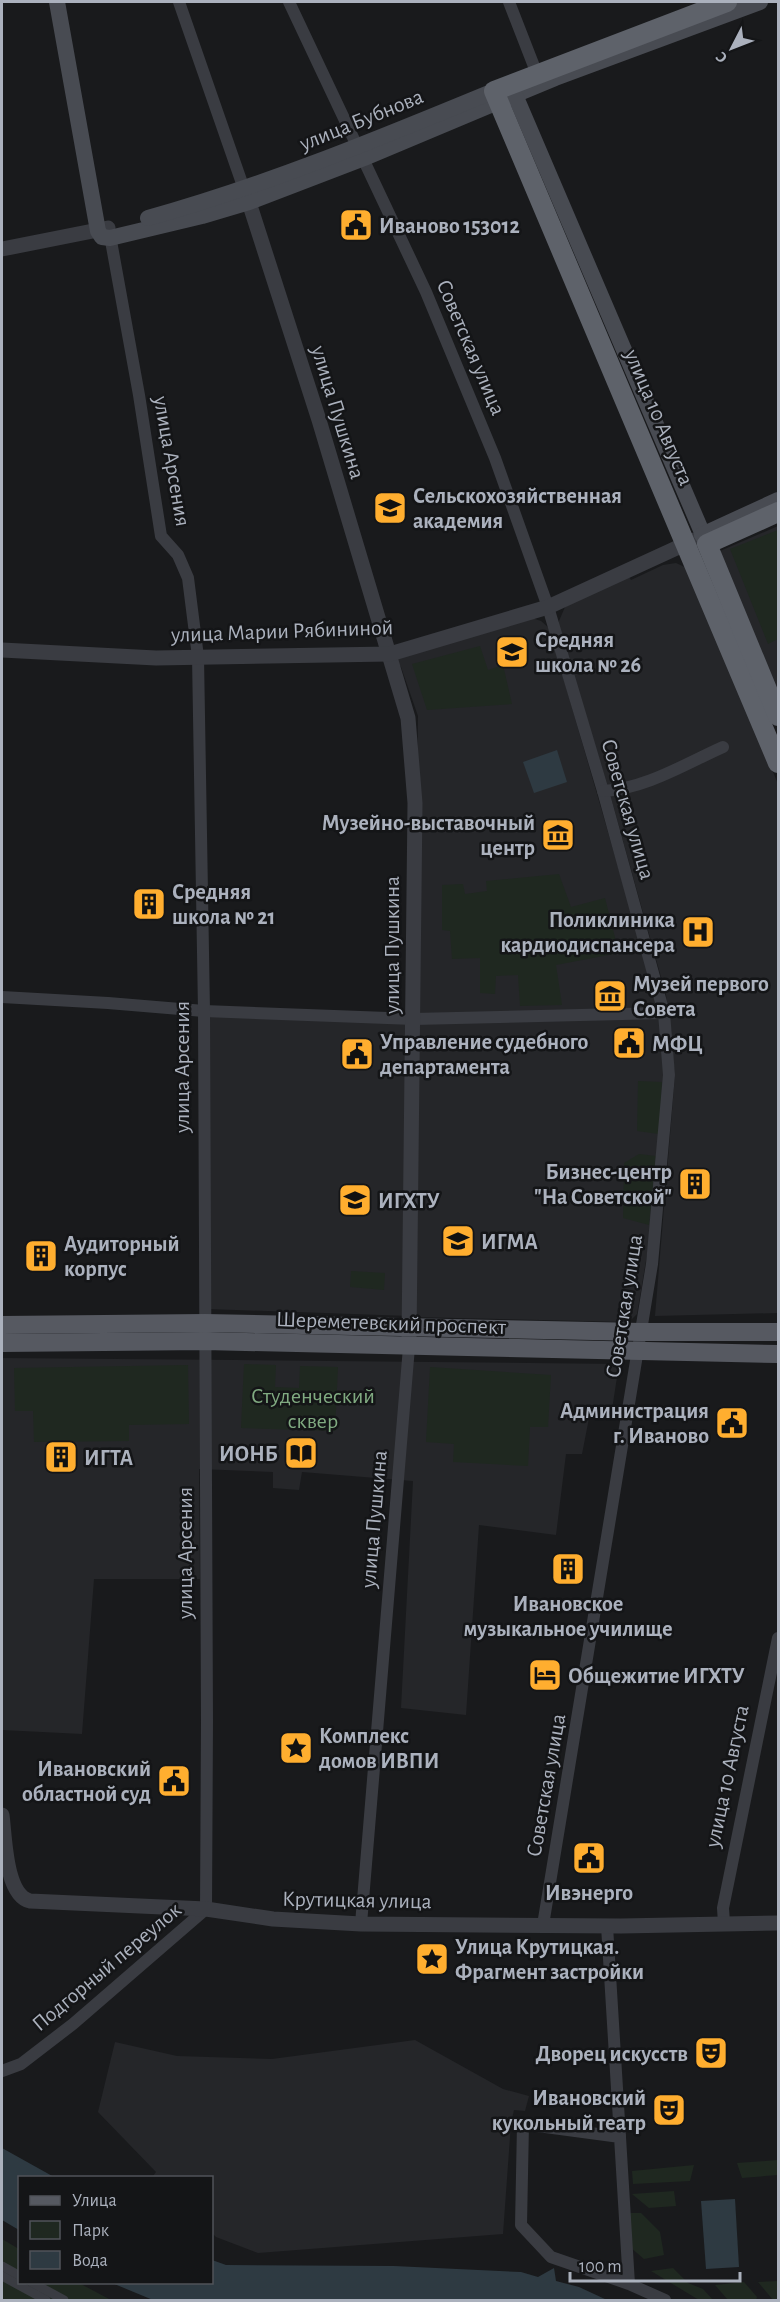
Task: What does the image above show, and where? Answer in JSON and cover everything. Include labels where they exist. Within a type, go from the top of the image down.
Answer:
[{"type":"highway","name":"улица Бубнова","points":[[505,94],[537,74],[727,2]]},
{"type":"highway","name":"улица 10 Августа","points":[[505,94],[606,332],[778,716]]},
{"type":"highway","name":"улица Марии Рябининой","points":[[699,541],[778,512]]},
{"type":"highway","name":"улица 10 Августа","points":[[699,541],[778,762]]},
{"type":"main road","name":"улица Арсения","points":[[57,2],[105,232]]},
{"type":"main road","name":"улица Арсения","points":[[68,2],[105,232]]},
{"type":"main road","name":"улица Бубнова","points":[[105,232],[195,205],[246,195],[361,153],[505,94],[555,78],[760,2]]},
{"type":"main road","name":"улица Марии Рябининой","points":[[699,541],[778,500]]},
{"type":"main road","name":"Шереметевский проспект","points":[[2,1325],[205,1332],[409,1347],[778,1354]]},
{"type":"main road","name":"Шереметевский проспект","points":[[2,1343],[205,1332],[410,1327],[642,1332],[778,1332]]},
{"type":"street","name":"улица Пушкина","points":[[179,2],[246,195],[319,420],[408,718],[415,803],[410,1327],[361,1924]]},
{"type":"street","name":"Советская улица","points":[[289,2],[426,292],[495,458],[548,607],[603,791],[664,1013],[669,1086],[658,1220],[642,1332],[543,1925]]},
{"type":"street","points":[[509,2],[537,74]]},
{"type":"street","name":"улица Бубнова","points":[[2,249],[105,232]]},
{"type":"street","name":"улица Арсения","points":[[105,232],[139,395],[161,537],[178,555],[188,578],[198,657],[204,1011],[206,1909]]},
{"type":"street","name":"улица Марии Рябининой","points":[[2,650],[156,658],[390,654],[548,607],[699,541]]},
{"type":"street","points":[[603,791],[621,790],[659,777],[723,747]]},
{"type":"street","points":[[2,997],[108,1002],[204,1011],[414,1019],[664,1013]]},
{"type":"street","name":"улица 10 Августа","points":[[724,1923],[723,1908],[778,1638]]},
{"type":"street","name":"Крутицкая улица","points":[[2,1815],[11,1878],[17,1892],[24,1899],[206,1909],[273,1919],[361,1924],[607,1926],[778,1923]]},
{"type":"street","name":"Подгорный переулок","points":[[2,2071],[21,2064],[73,2024],[206,1909]]},
{"type":"street","points":[[607,1926],[629,2284]]},
{"type":"street","points":[[620,2137],[524,2124],[521,2225],[550,2257],[629,2284],[664,2301]]},
{"type":"street","points":[[2,2266],[18,2275]]},
{"type":"street","points":[[2,2276],[46,2301]]},
{"type":"street","points":[[33,2284],[64,2301]]},
{"type":"shaded area","points":[[778,526],[778,700],[720,551]]},
{"type":"shaded area","points":[[676,563],[689,569],[778,784],[778,1313],[655,1316],[675,1075],[666,995],[608,787],[559,629],[559,621],[565,607],[627,574],[631,580],[663,565]]},
{"type":"shaded area","points":[[532,618],[541,621],[549,628],[660,1012],[415,1015],[418,716],[401,667],[393,656]]},
{"type":"shaded area","points":[[209,1014],[412,1018],[409,1316],[208,1309]]},
{"type":"shaded area","points":[[660,1015],[664,1076],[653,1219],[637,1314],[625,1322],[412,1317],[415,1017]]},
{"type":"shaded area","points":[[2,1358],[619,1364],[611,1416],[590,1413],[582,1454],[566,1454],[556,1535],[479,1525],[466,1715],[401,1708],[413,1481],[302,1472],[299,1490],[273,1488],[273,1472],[199,1469],[200,1579],[94,1579],[82,1734],[2,1730]]},
{"type":"shaded area","points":[[415,2040],[503,2089],[529,2096],[525,2111],[514,2110],[511,2123],[503,2234],[258,2253],[213,2234],[213,2176],[153,2176],[156,2172],[98,2112],[115,2042],[177,2056],[272,2059]]},
{"type":"green space","points":[[778,530],[778,639],[768,644],[730,549]]},
{"type":"green space","points":[[480,646],[488,670],[503,665],[512,704],[427,710],[412,664]]},
{"type":"green space","points":[[559,874],[571,907],[605,898],[619,953],[556,965],[562,1005],[520,1006],[518,975],[496,976],[495,994],[480,993],[480,958],[452,959],[450,931],[442,930],[442,885],[463,884],[465,894],[487,891],[486,881]]},
{"type":"green space","points":[[638,1081],[662,1082],[659,1134],[637,1131]]},
{"type":"green space","points":[[639,1154],[656,1156],[649,1225],[623,1218],[624,1163]]},
{"type":"green space","points":[[351,1271],[385,1273],[384,1290],[350,1287]]},
{"type":"green space","name":"Студенческий сквер","points":[[244,1364],[276,1365],[275,1387],[299,1388],[300,1366],[338,1367],[335,1431],[241,1428]]},
{"type":"green space","points":[[188,1365],[189,1424],[129,1425],[129,1441],[34,1442],[33,1411],[15,1411],[14,1368]]},
{"type":"green space","points":[[430,1367],[551,1375],[548,1427],[530,1427],[528,1466],[453,1462],[454,1444],[426,1442]]},
{"type":"green space","points":[[778,2160],[778,2175],[742,2178],[737,2163]]},
{"type":"green space","points":[[694,2165],[690,2181],[633,2184],[632,2171]]},
{"type":"green space","points":[[674,2191],[676,2206],[649,2208],[632,2194]]},
{"type":"green space","points":[[628,2213],[641,2213],[660,2232],[664,2255],[644,2259],[630,2247]]},
{"type":"green space","points":[[2,2239],[18,2248],[18,2284],[81,2284],[111,2300],[2,2300]]},
{"type":"green space","points":[[673,2268],[688,2283],[703,2289],[713,2300],[699,2300],[651,2271]]},
{"type":"green space","points":[[778,2281],[778,2300],[773,2300],[758,2282]]},
{"type":"green space","points":[[744,2282],[757,2297],[756,2300],[728,2300],[715,2285]]},
{"type":"water","points":[[557,750],[567,782],[534,793],[523,762]]},
{"type":"water","points":[[2,2148],[52,2176],[18,2176],[18,2229],[2,2220]]},
{"type":"water","points":[[735,2199],[739,2267],[706,2269],[701,2201]]},
{"type":"water","points":[[213,2260],[226,2265],[394,2266],[521,2272],[538,2277],[554,2268],[556,2281],[579,2287],[607,2300],[153,2300],[114,2284],[213,2284]]},
{"type":"place","name":"Иваново 153012","points":[[356,225]]},
{"type":"place","name":"Сельскохозяйственная академия","points":[[390,508]]},
{"type":"place","name":"Средняя школа № 26","points":[[512,652]]},
{"type":"place","name":"Музейно-выставочный центр","points":[[558,835]]},
{"type":"place","name":"Средняя школа № 21","points":[[149,904]]},
{"type":"place","name":"Поликлиника кардиодиспансера","points":[[698,932]]},
{"type":"place","name":"Музей первого Совета","points":[[610,996]]},
{"type":"place","name":"МФЦ","points":[[629,1043]]},
{"type":"place","name":"Управление судебного департамента","points":[[357,1054]]},
{"type":"place","name":"Бизнес-центр \"На Советской\"","points":[[695,1184]]},
{"type":"place","name":"ИГХТУ","points":[[355,1200]]},
{"type":"place","name":"ИГМА","points":[[458,1241]]},
{"type":"place","name":"Аудиторный корпус","points":[[41,1256]]},
{"type":"place","name":"Администрация г. Иваново","points":[[732,1423]]},
{"type":"place","name":"ИОНБ","points":[[301,1453]]},
{"type":"place","name":"ИГТА","points":[[61,1457]]},
{"type":"place","name":"Ивановское музыкальное училище","points":[[568,1569]]},
{"type":"place","name":"Общежитие ИГХТУ","points":[[545,1675]]},
{"type":"place","name":"Комплекс домов ИВПИ","points":[[296,1748]]},
{"type":"place","name":"Ивановский областной суд","points":[[174,1781]]},
{"type":"place","name":"Ивэнерго","points":[[589,1858]]},
{"type":"place","name":"Улица Крутицкая. Фрагмент застройки","points":[[432,1959]]},
{"type":"place","name":"Дворец искусств","points":[[711,2053]]},
{"type":"place","name":"Ивановский кукольный театр","points":[[669,2110]]}]
